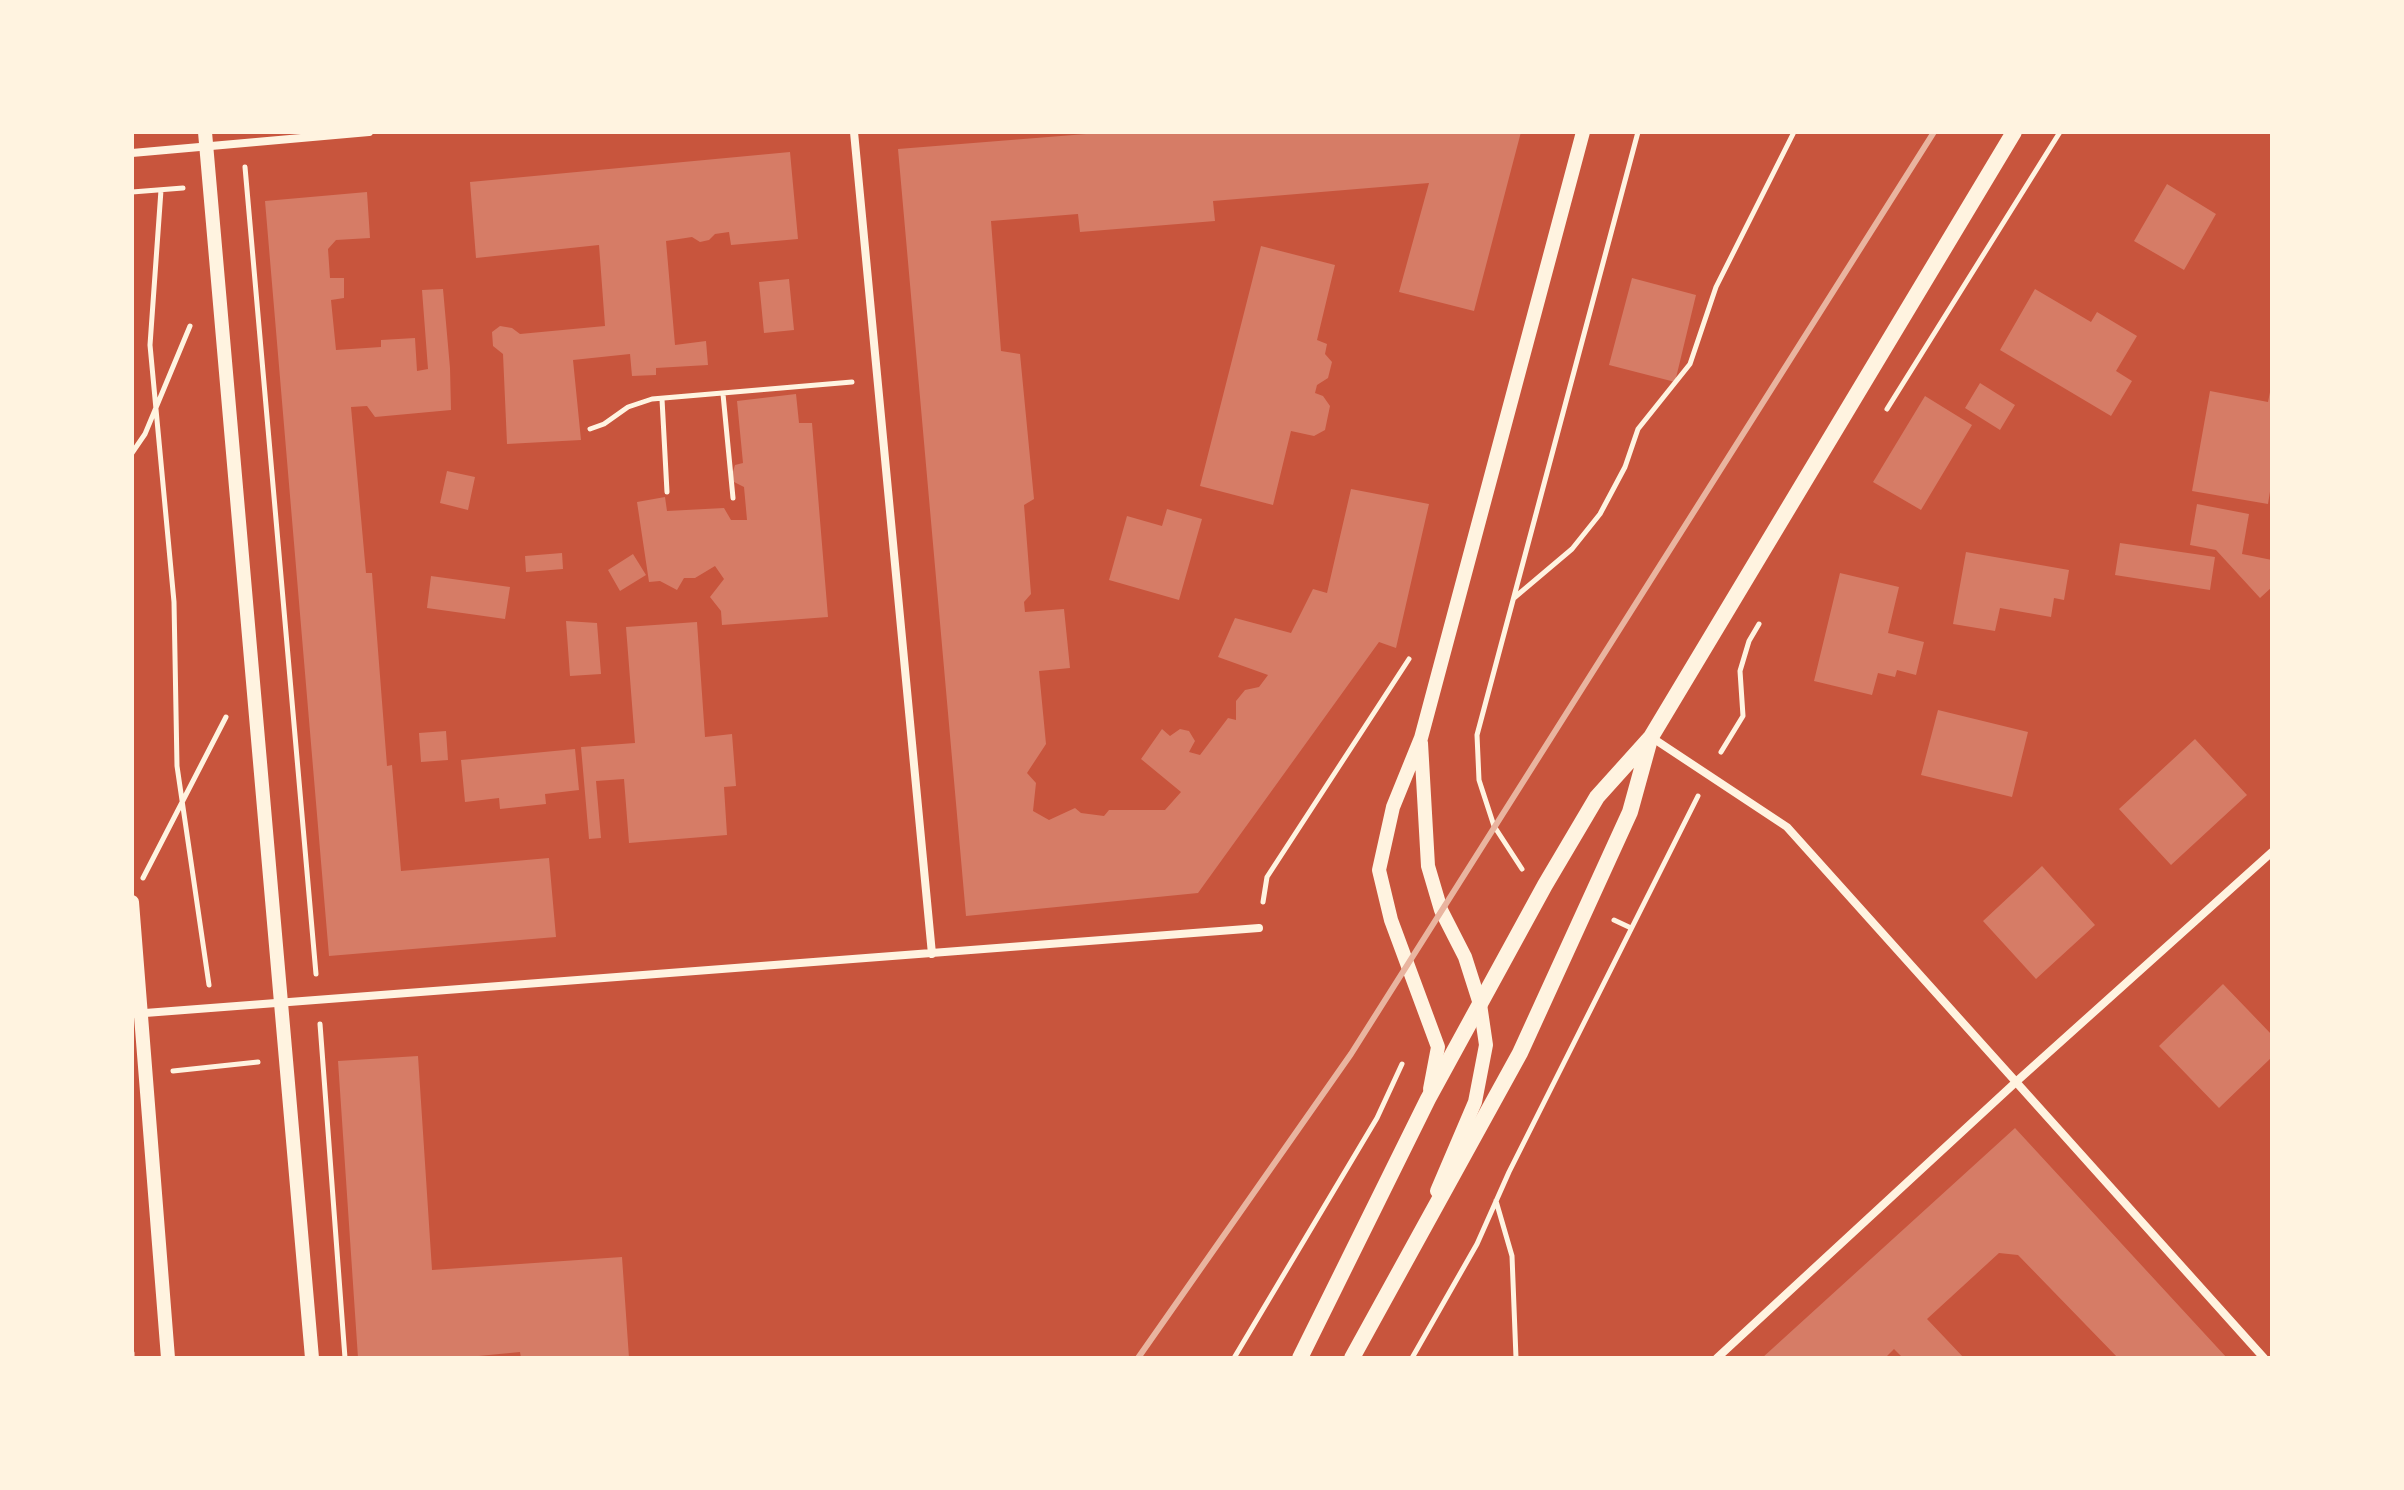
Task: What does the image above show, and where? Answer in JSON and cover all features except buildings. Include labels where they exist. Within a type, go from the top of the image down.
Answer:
[{"type":"main road","points":[[1300,1358],[1428,1099],[1597,797],[1651,737],[2014,132]]},
{"type":"main road","points":[[1352,1358],[1520,1053],[1589,908],[1630,812],[1651,737]]},
{"type":"street","points":[[132,153],[206,139],[243,142],[369,132]]},
{"type":"street","points":[[854,132],[932,954]]},
{"type":"street","points":[[1428,1099],[1438,1047],[1391,920],[1379,870],[1393,807],[1421,738],[1583,132]]},
{"type":"street","points":[[206,139],[284,1001],[312,1358]]},
{"type":"street","points":[[1651,737],[1787,827],[2264,1358]]},
{"type":"street","points":[[1418,1234],[1475,1102],[1486,1045],[1480,1004],[1465,957],[1441,910],[1428,866],[1421,738]]},
{"type":"street","points":[[1717,1358],[2017,1081],[2272,852]]},
{"type":"street","points":[[132,902],[137,1014],[146,1074],[168,1358]]},
{"type":"street","points":[[137,1014],[1259,928]]},
{"type":"path","points":[[1519,867],[1494,826],[1479,780],[1477,735],[1638,132]]},
{"type":"path","points":[[1514,599],[1572,549],[1600,514],[1625,467],[1638,429],[1690,364],[1716,287],[1794,132]]},
{"type":"path","points":[[1880,421],[2060,132]]},
{"type":"path","points":[[243,142],[318,998],[345,1358]]},
{"type":"path","points":[[161,190],[150,345],[174,602],[177,766],[212,1007]]},
{"type":"path","points":[[132,453],[156,408],[199,305],[221,301]]},
{"type":"path","points":[[590,429],[640,402],[877,380]]},
{"type":"path","points":[[723,394],[733,498]]},
{"type":"path","points":[[662,399],[667,492]]},
{"type":"path","points":[[1743,716],[1740,671],[1749,641],[1763,617]]},
{"type":"path","points":[[1259,928],[1267,877],[1410,658]]},
{"type":"path","points":[[132,884],[147,875],[181,802],[232,708],[257,698]]},
{"type":"path","points":[[1412,1358],[1477,1244],[1682,833]]},
{"type":"path","points":[[146,1074],[322,1054]]},
{"type":"path","points":[[1234,1358],[1377,1118],[1403,1062]]},
{"type":"path","points":[[1496,1201],[1512,1256],[1516,1358]]},
{"type":"railway","points":[[1138,1358],[1351,1054],[1934,132]]}]
